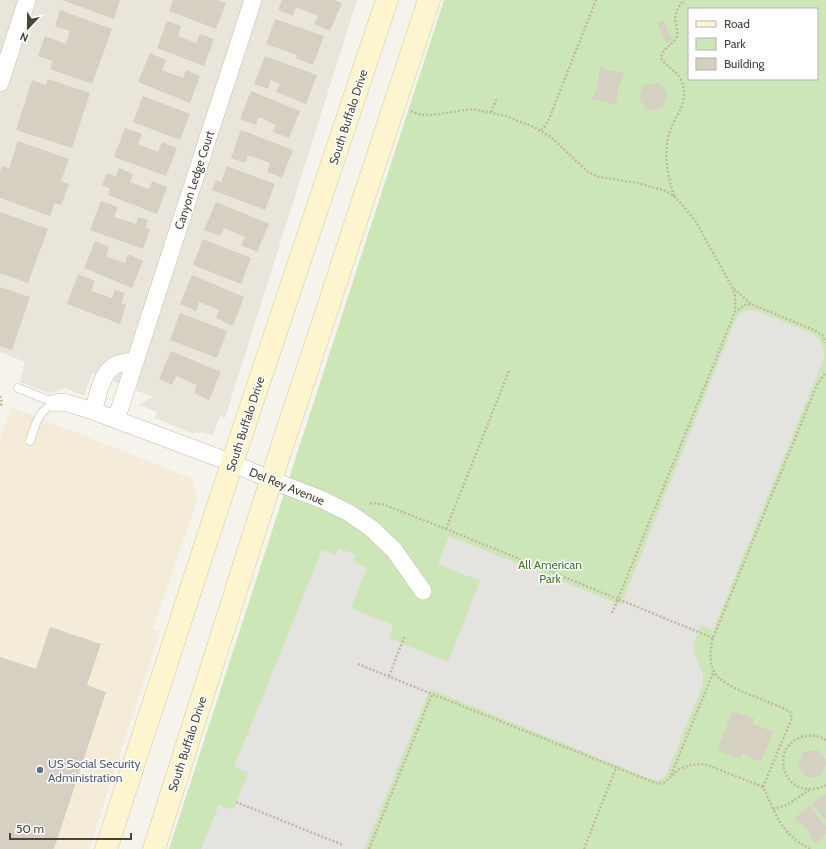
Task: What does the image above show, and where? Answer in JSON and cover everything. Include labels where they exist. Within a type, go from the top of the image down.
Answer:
[{"type":"main road","name":"South Buffalo Drive","points":[[106,849],[232,463],[387,0]]},
{"type":"main road","name":"South Buffalo Drive","points":[[154,849],[271,480],[429,0]]},
{"type":"street","points":[[0,83],[27,0]]},
{"type":"street","name":"Canyon Ledge Court","points":[[116,420],[253,0]]},
{"type":"street","points":[[93,411],[104,378],[113,366],[123,362],[135,361]]},
{"type":"street","name":"Del Rey Avenue","points":[[54,403],[64,402],[93,411],[232,463],[350,512],[371,528],[394,550],[423,591]]},
{"type":"lane","points":[[18,388],[54,403]]},
{"type":"lane","points":[[30,441],[39,416],[46,408],[54,403]]},
{"type":"path","points":[[540,130],[546,126],[596,0]]},
{"type":"path","points":[[674,196],[666,166],[668,139],[670,128],[682,107],[685,98],[680,77],[665,64],[661,58],[666,47],[677,37],[675,18],[676,13],[684,0]]},
{"type":"path","points":[[491,112],[497,98]]},
{"type":"path","points":[[404,109],[422,115],[433,115],[472,109],[491,112],[540,130],[560,145],[588,172],[599,177],[645,185],[666,191],[674,196],[686,208],[696,222],[733,289],[735,296],[735,312],[612,613]]},
{"type":"path","points":[[733,289],[751,304],[814,330],[822,335],[826,343]]},
{"type":"path","points":[[735,312],[739,308],[751,304]]},
{"type":"path","points":[[446,529],[509,371]]},
{"type":"path","points":[[763,787],[792,718],[790,712],[781,706],[729,685],[718,677],[714,671],[710,650],[713,638],[817,384],[826,372]]},
{"type":"path","points":[[0,396],[2,402],[0,407]]},
{"type":"path","points":[[370,503],[382,504],[446,529],[713,638]]},
{"type":"path","points":[[389,676],[405,635]]},
{"type":"path","points":[[358,664],[658,784],[665,782],[679,769],[691,764],[705,764],[763,787],[779,822],[788,834],[799,843],[810,849]]},
{"type":"path","points":[[671,776],[714,671]]},
{"type":"path","points":[[369,849],[432,694]]},
{"type":"path","points":[[826,740],[811,735],[804,736],[792,742],[786,751],[783,763],[786,776],[794,785],[810,790],[819,789],[826,786]]},
{"type":"path","points":[[779,748],[786,751]]},
{"type":"path","points":[[584,849],[616,768]]},
{"type":"path","points":[[773,809],[787,805],[810,790]]},
{"type":"path","points":[[236,802],[343,845]]},
{"type":"shaded area","points":[[0,0],[357,0],[225,418],[220,416],[213,435],[201,432],[195,432],[194,434],[155,418],[157,412],[138,405],[153,397],[92,373],[84,396],[66,388],[48,393],[20,382],[25,362],[0,352]]},
{"type":"shaded area","points":[[747,310],[755,310],[813,334],[821,341],[824,349],[824,358],[713,630],[701,625],[694,642],[693,650],[703,675],[703,684],[666,775],[662,779],[657,780],[648,778],[430,689],[364,849],[201,849],[219,805],[233,810],[248,773],[234,767],[322,550],[335,555],[339,548],[356,555],[353,562],[367,568],[351,608],[393,625],[389,638],[448,662],[480,581],[438,564],[449,536],[621,605],[733,326],[737,317],[742,312]]},
{"type":"shaded area","points":[[11,407],[191,478],[198,497],[153,629],[160,632],[89,849],[0,849],[0,439]]},
{"type":"green space","name":"All American Park","points":[[444,0],[826,0],[826,849],[169,849]]},
{"type":"building","points":[[62,0],[120,0],[114,19]]},
{"type":"building","points":[[173,0],[218,0],[226,3],[216,29],[169,11]]},
{"type":"building","points":[[282,0],[334,0],[342,3],[330,31],[314,24],[318,16],[296,7],[293,16],[278,10]]},
{"type":"building","points":[[60,10],[112,29],[92,84],[50,69],[53,61],[38,56],[45,36],[66,44],[70,31],[55,26]]},
{"type":"building","points":[[275,19],[324,36],[313,65],[296,58],[297,55],[266,44]]},
{"type":"building","points":[[167,21],[181,26],[178,36],[196,43],[200,34],[214,39],[204,66],[157,48]]},
{"type":"building","points":[[664,21],[672,40],[666,43],[657,23]]},
{"type":"building","points":[[150,53],[166,60],[162,70],[183,78],[186,70],[200,76],[190,103],[138,82]]},
{"type":"building","points":[[265,56],[317,75],[306,104],[276,92],[280,84],[271,80],[268,89],[254,84]]},
{"type":"building","points":[[600,66],[612,71],[625,72],[618,88],[616,106],[604,101],[591,99],[596,91]]},
{"type":"building","points":[[48,79],[90,93],[72,148],[16,130],[32,80],[46,85]]},
{"type":"building","points":[[659,83],[668,94],[662,108],[648,111],[639,99],[644,85]]},
{"type":"building","points":[[251,91],[300,111],[289,138],[273,132],[276,125],[259,117],[256,125],[240,119]]},
{"type":"building","points":[[143,96],[190,114],[180,140],[133,122]]},
{"type":"building","points":[[125,128],[142,134],[138,144],[158,152],[162,142],[177,148],[166,176],[114,157]]},
{"type":"building","points":[[241,130],[293,150],[282,178],[267,172],[270,163],[248,155],[245,163],[231,158]]},
{"type":"building","points":[[18,141],[69,159],[61,181],[69,184],[61,205],[55,203],[50,216],[0,198],[0,171],[2,166],[9,168]]},
{"type":"building","points":[[227,166],[275,184],[265,210],[212,190],[216,180],[221,182]]},
{"type":"building","points":[[119,168],[133,174],[130,182],[149,189],[152,181],[167,187],[157,214],[108,195],[110,189],[102,185],[107,173],[116,177]]},
{"type":"building","points":[[101,201],[118,207],[114,217],[136,224],[138,217],[148,220],[145,228],[150,229],[143,249],[90,230]]},
{"type":"building","points":[[216,202],[269,224],[257,252],[241,245],[245,237],[224,228],[220,236],[204,230]]},
{"type":"building","points":[[0,212],[48,229],[28,283],[0,273]]},
{"type":"building","points":[[203,239],[251,258],[241,284],[193,265]]},
{"type":"building","points":[[95,241],[109,247],[106,256],[125,263],[128,254],[143,261],[132,288],[84,268]]},
{"type":"building","points":[[78,274],[95,281],[91,291],[112,298],[115,290],[125,293],[121,303],[126,305],[120,324],[67,304]]},
{"type":"building","points":[[192,275],[244,297],[233,326],[216,318],[219,310],[199,302],[196,311],[180,304]]},
{"type":"building","points":[[0,287],[30,297],[12,350],[0,346]]},
{"type":"building","points":[[180,313],[227,331],[217,358],[170,340]]},
{"type":"building","points":[[171,351],[221,372],[209,400],[194,393],[197,385],[176,376],[172,385],[159,379]]},
{"type":"building","name":"US Social Security Administration","points":[[50,627],[101,644],[87,685],[106,692],[54,849],[0,849],[0,657],[36,669]]},
{"type":"building","points":[[733,711],[755,719],[753,724],[773,732],[761,762],[742,754],[740,759],[717,750]]},
{"type":"building","points":[[818,750],[826,760],[826,764],[821,775],[807,778],[798,766],[803,752]]},
{"type":"building","points":[[826,794],[826,820],[811,804]]},
{"type":"building","points":[[810,805],[826,826],[826,834],[815,844],[807,829],[794,818]]},
{"type":"place","name":"US Social Security Administration","points":[[40,770]]}]
